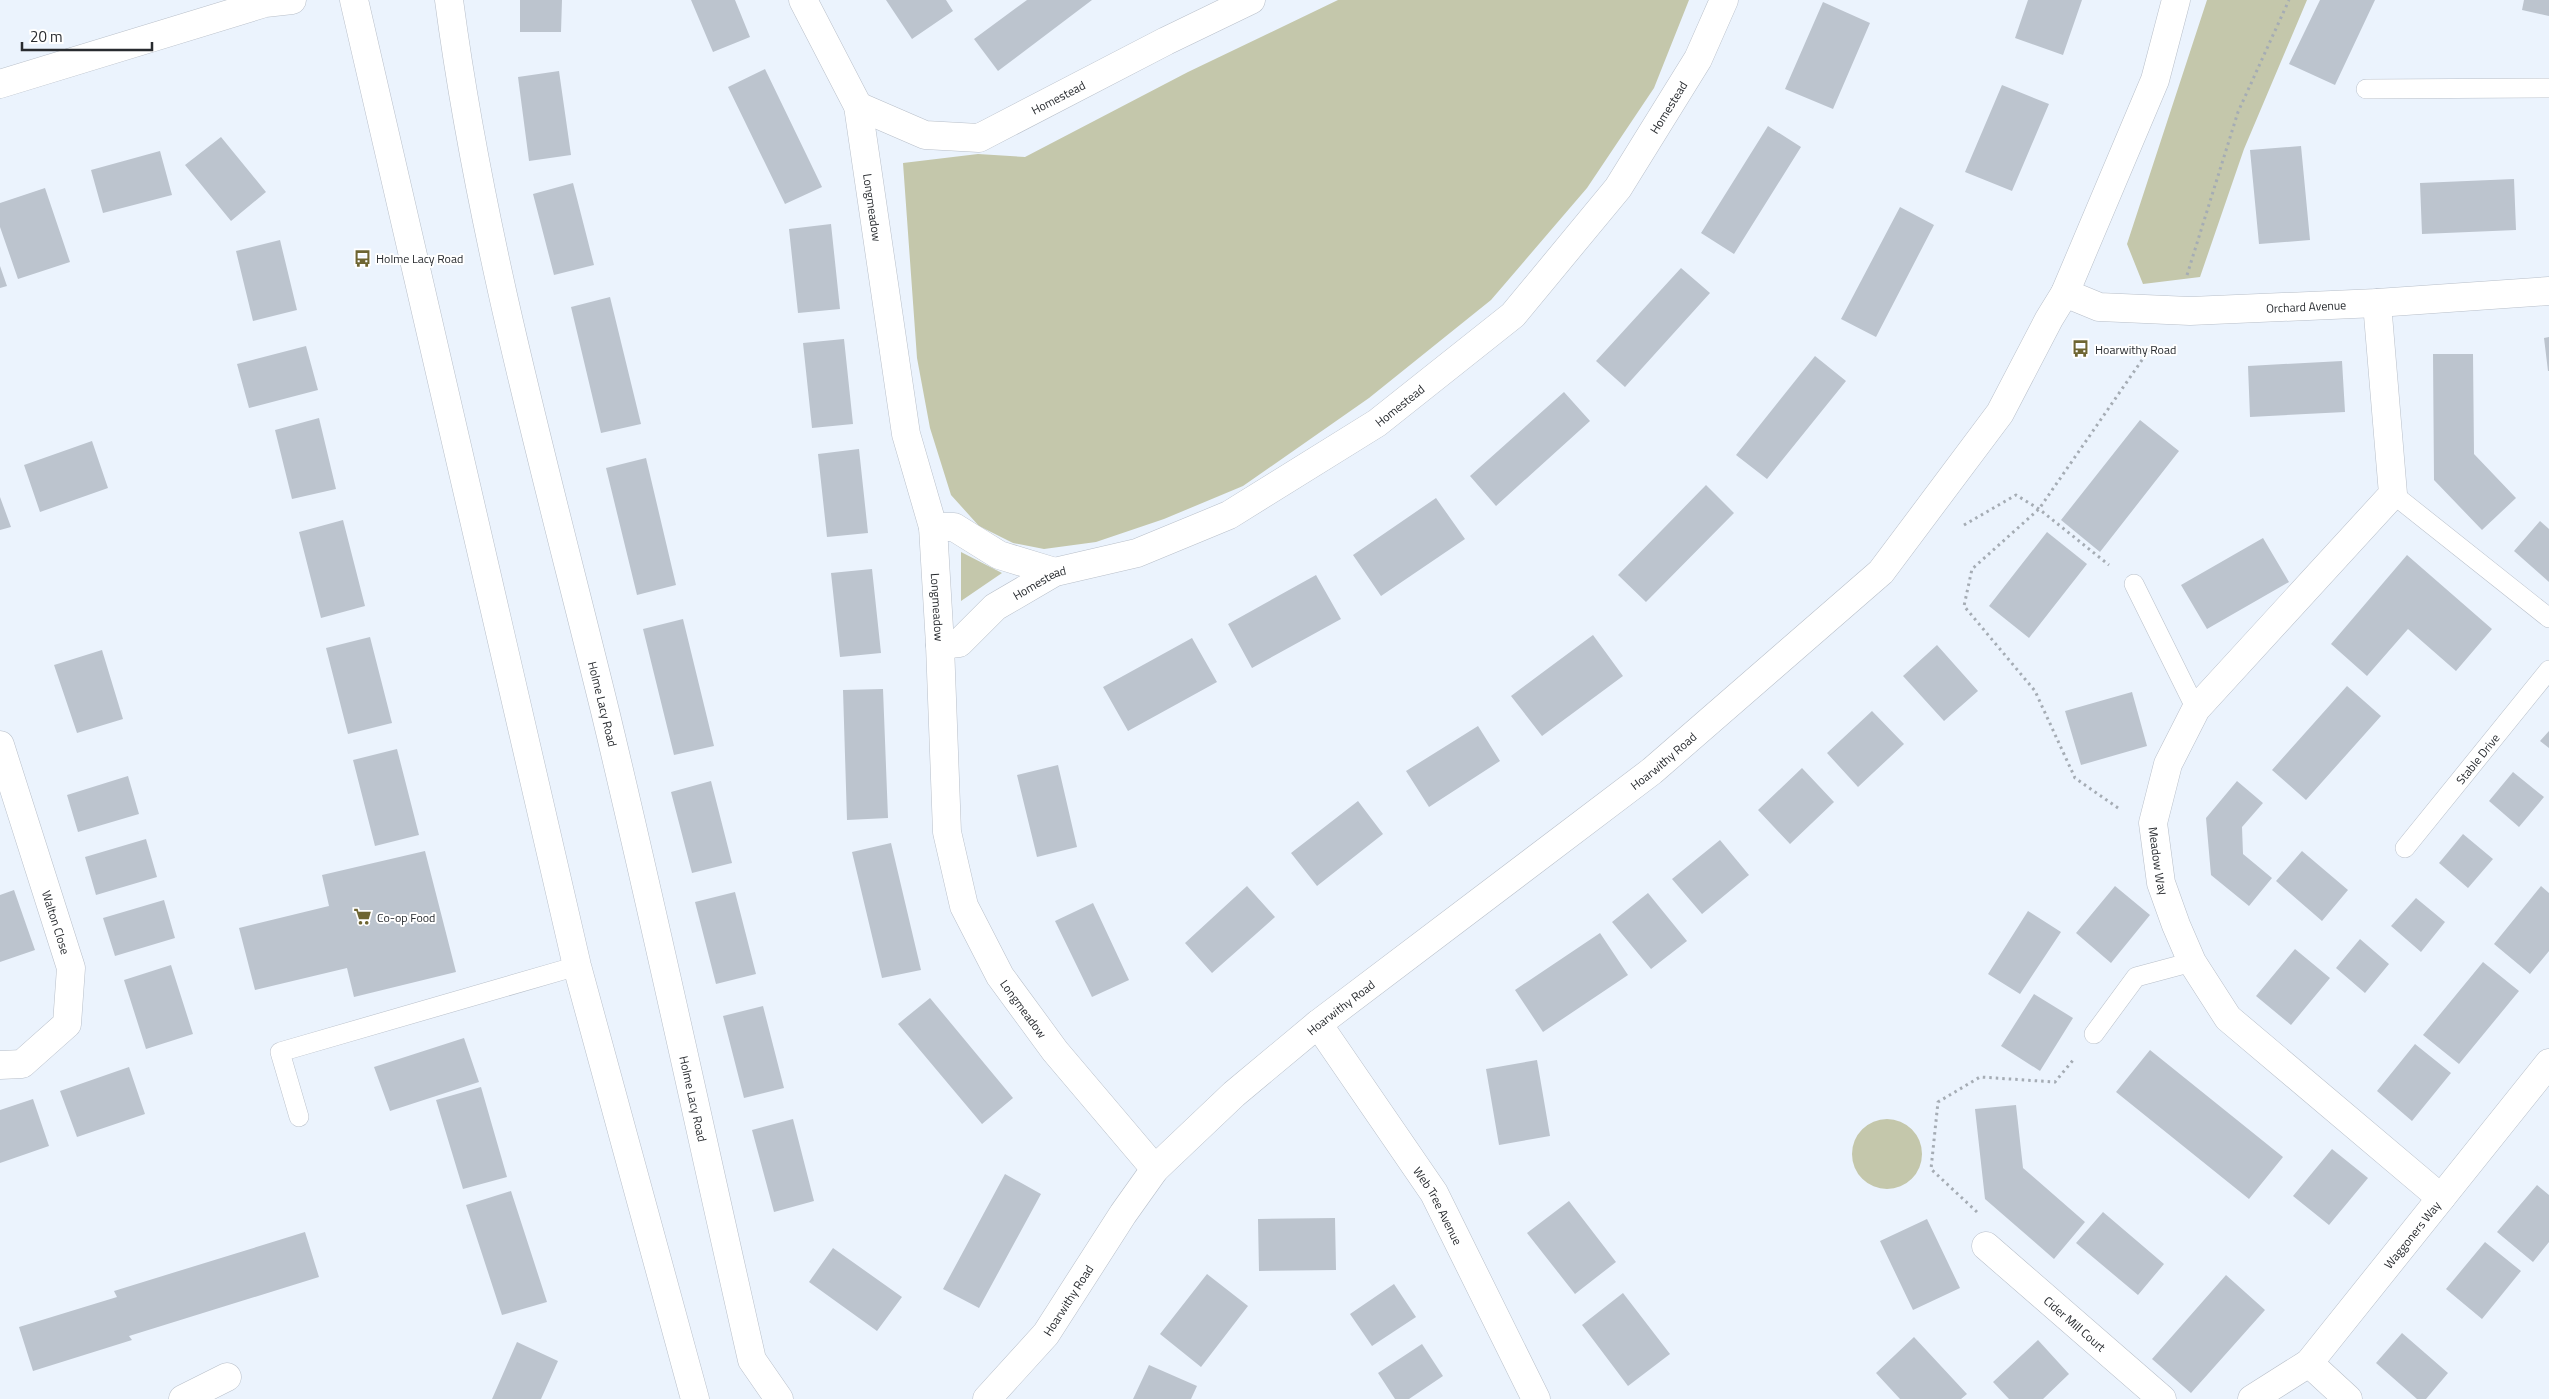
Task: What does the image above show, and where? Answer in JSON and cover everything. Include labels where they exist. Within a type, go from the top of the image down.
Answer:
[{"type":"street","points":[[354,0],[577,966],[695,1399]]},
{"type":"street","name":"Holme Lacy Road","points":[[449,0],[460,84],[513,342],[606,715],[752,1360],[779,1399]]},
{"type":"street","name":"Longmeadow","points":[[803,0],[858,106],[906,434],[933,527],[940,645],[947,832],[964,906],[1000,976],[1054,1051],[1155,1169]]},
{"type":"street","name":"Homestead","points":[[858,106],[925,135],[979,138],[1166,41],[1251,0]]},
{"type":"street","name":"Homestead","points":[[940,645],[960,643],[994,606],[1055,572],[1137,552],[1229,515],[1377,423],[1513,315],[1618,188],[1698,59],[1724,0]]},
{"type":"street","name":"Hoarwithy Road","points":[[990,1398],[1046,1334],[1123,1214],[1155,1169],[1234,1094],[1318,1024],[1652,771],[1882,572],[2000,414],[2049,319],[2065,293],[2155,80],[2176,0]]},
{"type":"street","points":[[0,84],[274,1]]},
{"type":"street","name":"Orchard Avenue","points":[[2065,293],[2099,307],[2176,311],[2377,303],[2549,288]]},
{"type":"street","points":[[2377,303],[2393,494]]},
{"type":"street","name":"Meadow Way","points":[[2393,494],[2196,709],[2168,764],[2153,823],[2161,883],[2192,962],[2228,1018],[2441,1198]]},
{"type":"street","points":[[933,527],[954,527],[999,555],[1055,572]]},
{"type":"street","name":"Walton Close","points":[[0,745],[71,968],[67,1024],[22,1064],[0,1064]]},
{"type":"street","name":"Web Tree Avenue","points":[[1318,1024],[1434,1193],[1536,1399]]},
{"type":"street","name":"Waggoners Way","points":[[2309,1363],[2549,1062]]},
{"type":"street","name":"Cider Mill Court","points":[[1986,1246],[2162,1399]]},
{"type":"street","points":[[2252,1399],[2309,1363],[2348,1399]]},
{"type":"street","points":[[183,1399],[227,1378]]},
{"type":"lane","points":[[2366,88],[2549,88]]},
{"type":"lane","points":[[2393,494],[2549,618]]},
{"type":"lane","points":[[2134,584],[2196,709]]},
{"type":"lane","name":"Stable Drive","points":[[2405,848],[2549,670]]},
{"type":"lane","points":[[2094,1034],[2136,977],[2192,962]]},
{"type":"lane","points":[[299,1117],[280,1052],[577,966]]},
{"type":"path","points":[[2153,823],[2119,809],[2075,778],[2035,691],[1964,606],[1972,569],[2039,509],[2176,311],[2238,112],[2289,0]]},
{"type":"path","points":[[2039,509],[2134,584]]},
{"type":"path","points":[[1986,1246],[1991,1225],[1931,1169],[1938,1102],[1980,1077],[2056,1082],[2094,1034]]},
{"type":"green space","points":[[1338,0],[1689,0],[1654,88],[1587,188],[1491,300],[1369,398],[1243,486],[1164,519],[1096,542],[1044,549],[1013,543],[979,526],[951,495],[930,428],[917,358],[903,163],[978,154],[1025,157],[1188,72]]},
{"type":"green space","points":[[2207,0],[2307,0],[2244,149],[2200,277],[2143,284],[2127,244]]},
{"type":"green space","points":[[961,552],[1002,573],[961,601]]},
{"type":"green space","points":[[1894,1119],[1907,1125],[1916,1134],[1920,1140],[1922,1154],[1920,1168],[1912,1179],[1901,1187],[1880,1189],[1873,1187],[1862,1179],[1854,1168],[1852,1147],[1854,1140],[1862,1129],[1873,1121]]},
{"type":"building","points":[[520,0],[562,0],[561,32],[520,32]]},
{"type":"building","points":[[691,0],[735,0],[750,37],[713,52]]},
{"type":"building","points":[[886,0],[946,0],[953,11],[912,39]]},
{"type":"building","points":[[1027,0],[1092,0],[998,71],[974,39]]},
{"type":"building","points":[[2028,0],[2082,0],[2063,55],[2015,38]]},
{"type":"building","points":[[2320,0],[2375,0],[2335,85],[2289,64]]},
{"type":"building","points":[[2524,0],[2549,0],[2549,16],[2522,10]]},
{"type":"building","points":[[1823,2],[1870,23],[1833,109],[1785,89]]},
{"type":"building","points":[[765,69],[822,187],[785,204],[728,87]]},
{"type":"building","points":[[559,71],[571,155],[529,161],[518,77]]},
{"type":"building","points":[[2002,85],[2049,104],[2012,191],[1965,172]]},
{"type":"building","points":[[1768,126],[1801,147],[1734,254],[1701,233]]},
{"type":"building","points":[[221,137],[266,192],[231,221],[185,165]]},
{"type":"building","points":[[2301,146],[2310,240],[2259,244],[2250,150]]},
{"type":"building","points":[[160,151],[172,195],[103,213],[91,170]]},
{"type":"building","points":[[2514,179],[2516,230],[2422,234],[2420,183]]},
{"type":"building","points":[[573,183],[594,265],[554,275],[533,194]]},
{"type":"building","points":[[45,188],[70,262],[18,279],[0,227],[0,203]]},
{"type":"building","points":[[1900,207],[1934,225],[1876,337],[1841,319]]},
{"type":"building","points":[[831,224],[840,309],[798,313],[789,229]]},
{"type":"building","points":[[280,240],[297,310],[253,321],[236,251]]},
{"type":"building","points":[[0,266],[7,286],[0,288]]},
{"type":"building","points":[[1681,268],[1710,293],[1625,387],[1596,361]]},
{"type":"building","points":[[610,297],[641,424],[601,433],[571,307]]},
{"type":"building","points":[[2549,337],[2549,371],[2548,371],[2544,338]]},
{"type":"building","points":[[844,339],[853,424],[812,428],[803,343]]},
{"type":"building","points":[[306,346],[318,390],[249,408],[237,364]]},
{"type":"building","points":[[2433,354],[2473,354],[2474,454],[2516,498],[2482,530],[2434,480]]},
{"type":"building","points":[[1815,356],[1846,381],[1767,479],[1736,455]]},
{"type":"building","points":[[2342,361],[2345,412],[2250,417],[2248,366]]},
{"type":"building","points":[[1564,392],[1590,421],[1496,506],[1470,476]]},
{"type":"building","points":[[319,418],[336,489],[292,499],[275,430]]},
{"type":"building","points":[[2140,420],[2179,451],[2100,552],[2061,520]]},
{"type":"building","points":[[92,441],[108,488],[40,512],[24,465]]},
{"type":"building","points":[[859,449],[868,533],[827,537],[818,454]]},
{"type":"building","points":[[646,458],[676,585],[637,595],[606,468]]},
{"type":"building","points":[[1706,485],[1734,513],[1646,602],[1618,575]]},
{"type":"building","points":[[0,497],[11,527],[0,530]]},
{"type":"building","points":[[1436,498],[1465,539],[1381,596],[1353,555]]},
{"type":"building","points":[[343,520],[365,606],[321,618],[299,532]]},
{"type":"building","points":[[2540,521],[2549,529],[2549,582],[2514,551]]},
{"type":"building","points":[[2047,532],[2087,564],[2029,638],[1989,606]]},
{"type":"building","points":[[2263,538],[2289,582],[2207,629],[2181,585]]},
{"type":"building","points":[[2407,555],[2492,629],[2456,671],[2408,629],[2367,676],[2331,644]]},
{"type":"building","points":[[872,569],[881,653],[840,657],[831,573]]},
{"type":"building","points":[[1316,575],[1341,619],[1252,668],[1228,624]]},
{"type":"building","points":[[683,619],[714,746],[674,755],[643,629]]},
{"type":"building","points":[[1593,635],[1623,676],[1542,736],[1511,696]]},
{"type":"building","points":[[370,637],[392,723],[348,734],[326,648]]},
{"type":"building","points":[[1192,638],[1217,682],[1128,731],[1103,687]]},
{"type":"building","points":[[1937,645],[1978,691],[1944,721],[1903,676]]},
{"type":"building","points":[[102,650],[123,719],[77,733],[54,665]]},
{"type":"building","points":[[2347,686],[2381,716],[2306,800],[2272,770]]},
{"type":"building","points":[[883,689],[888,818],[847,820],[843,690]]},
{"type":"building","points":[[2132,692],[2147,746],[2081,765],[2065,711]]},
{"type":"building","points":[[1872,711],[1904,744],[1858,787],[1827,753]]},
{"type":"building","points":[[1478,726],[1500,761],[1429,807],[1406,771]]},
{"type":"building","points":[[2549,731],[2549,748],[2540,741]]},
{"type":"building","points":[[397,749],[419,835],[375,846],[353,760]]},
{"type":"building","points":[[1058,765],[1077,847],[1037,857],[1017,775]]},
{"type":"building","points":[[1802,768],[1834,802],[1790,844],[1758,810]]},
{"type":"building","points":[[2513,772],[2544,797],[2519,827],[2489,801]]},
{"type":"building","points":[[128,776],[139,814],[78,832],[67,795]]},
{"type":"building","points":[[711,781],[732,863],[692,873],[671,792]]},
{"type":"building","points":[[2237,781],[2263,803],[2242,827],[2243,854],[2272,878],[2249,906],[2211,875],[2206,818]]},
{"type":"building","points":[[1358,801],[1383,834],[1317,886],[1291,853]]},
{"type":"building","points":[[2463,834],[2493,859],[2468,888],[2439,863]]},
{"type":"building","points":[[146,839],[157,877],[96,895],[85,857]]},
{"type":"building","points":[[1720,840],[1749,875],[1702,914],[1672,879]]},
{"type":"building","points":[[891,843],[921,970],[882,978],[852,852]]},
{"type":"building","name":"Co-op Food","points":[[425,851],[456,972],[354,997],[347,968],[255,990],[239,928],[329,906],[322,875]]},
{"type":"building","points":[[2302,851],[2348,890],[2322,921],[2276,881]]},
{"type":"building","points":[[1247,886],[1275,917],[1212,973],[1185,943]]},
{"type":"building","points":[[2115,886],[2150,915],[2111,963],[2076,933]]},
{"type":"building","points":[[2541,886],[2549,893],[2549,951],[2530,974],[2494,944]]},
{"type":"building","points":[[14,890],[35,950],[0,962],[0,895]]},
{"type":"building","points":[[735,892],[756,974],[716,984],[695,902]]},
{"type":"building","points":[[1648,893],[1687,941],[1651,969],[1612,922]]},
{"type":"building","points":[[2416,898],[2445,922],[2421,952],[2391,926]]},
{"type":"building","points":[[164,900],[175,938],[115,956],[103,918]]},
{"type":"building","points":[[1093,903],[1129,980],[1092,997],[1055,921]]},
{"type":"building","points":[[2028,911],[2061,932],[2020,994],[1988,974]]},
{"type":"building","points":[[1600,933],[1628,975],[1543,1032],[1515,990]]},
{"type":"building","points":[[2360,939],[2389,964],[2365,993],[2336,968]]},
{"type":"building","points":[[2295,949],[2330,978],[2291,1025],[2256,996]]},
{"type":"building","points":[[2483,962],[2519,991],[2459,1064],[2423,1035]]},
{"type":"building","points":[[171,965],[193,1034],[146,1049],[124,980]]},
{"type":"building","points":[[2034,994],[2073,1018],[2040,1071],[2001,1046]]},
{"type":"building","points":[[930,998],[1013,1098],[982,1124],[898,1024]]},
{"type":"building","points":[[763,1006],[784,1088],[744,1098],[723,1016]]},
{"type":"building","points":[[464,1038],[479,1082],[390,1111],[374,1067]]},
{"type":"building","points":[[2415,1044],[2451,1073],[2412,1121],[2377,1091]]},
{"type":"building","points":[[2150,1050],[2283,1157],[2249,1199],[2116,1092]]},
{"type":"building","points":[[1537,1060],[1550,1136],[1499,1145],[1486,1069]]},
{"type":"building","points":[[129,1067],[145,1114],[77,1137],[60,1091]]},
{"type":"building","points":[[481,1087],[507,1177],[463,1189],[436,1100]]},
{"type":"building","points":[[33,1099],[49,1146],[0,1163],[0,1110]]},
{"type":"building","points":[[2016,1105],[2023,1168],[2085,1222],[2054,1259],[1985,1199],[1975,1109]]},
{"type":"building","points":[[793,1119],[814,1201],[774,1212],[752,1130]]},
{"type":"building","points":[[2332,1149],[2368,1178],[2329,1225],[2293,1196]]},
{"type":"building","points":[[1005,1174],[1041,1194],[979,1308],[943,1289]]},
{"type":"building","points":[[2537,1185],[2549,1195],[2549,1242],[2533,1262],[2497,1232]]},
{"type":"building","points":[[511,1191],[547,1302],[502,1315],[466,1205]]},
{"type":"building","points":[[1569,1201],[1616,1262],[1575,1294],[1527,1233]]},
{"type":"building","points":[[2103,1212],[2164,1264],[2138,1295],[2076,1243]]},
{"type":"building","points":[[1335,1218],[1336,1270],[1259,1271],[1258,1219]]},
{"type":"building","points":[[1927,1219],[1960,1288],[1913,1310],[1880,1241]]},
{"type":"building","points":[[305,1232],[319,1277],[129,1336],[132,1340],[33,1371],[19,1327],[117,1297],[114,1291]]},
{"type":"building","points":[[2485,1242],[2521,1271],[2482,1319],[2446,1289]]},
{"type":"building","points":[[833,1248],[902,1297],[877,1331],[809,1282]]},
{"type":"building","points":[[1207,1274],[1248,1306],[1201,1367],[1160,1334]]},
{"type":"building","points":[[2226,1275],[2265,1310],[2191,1393],[2152,1359]]},
{"type":"building","points":[[1394,1284],[1416,1317],[1372,1346],[1350,1314]]},
{"type":"building","points":[[1623,1293],[1670,1354],[1628,1386],[1582,1325]]},
{"type":"building","points":[[2402,1333],[2448,1373],[2426,1399],[2417,1399],[2376,1363]]},
{"type":"building","points":[[1914,1337],[1967,1394],[1961,1399],[1900,1399],[1876,1373]]},
{"type":"building","points":[[2038,1340],[2069,1374],[2043,1399],[2009,1399],[1993,1382]]},
{"type":"building","points":[[517,1342],[558,1361],[541,1399],[492,1399]]},
{"type":"building","points":[[1422,1344],[1443,1376],[1409,1399],[1395,1399],[1378,1373]]},
{"type":"building","points":[[1149,1365],[1197,1386],[1191,1399],[1133,1399]]},
{"type":"place","name":"Holme Lacy Road","points":[[362,258]]},
{"type":"place","name":"Hoarwithy Road","points":[[2081,349]]},
{"type":"place","name":"Co-op Food","points":[[363,917]]}]
